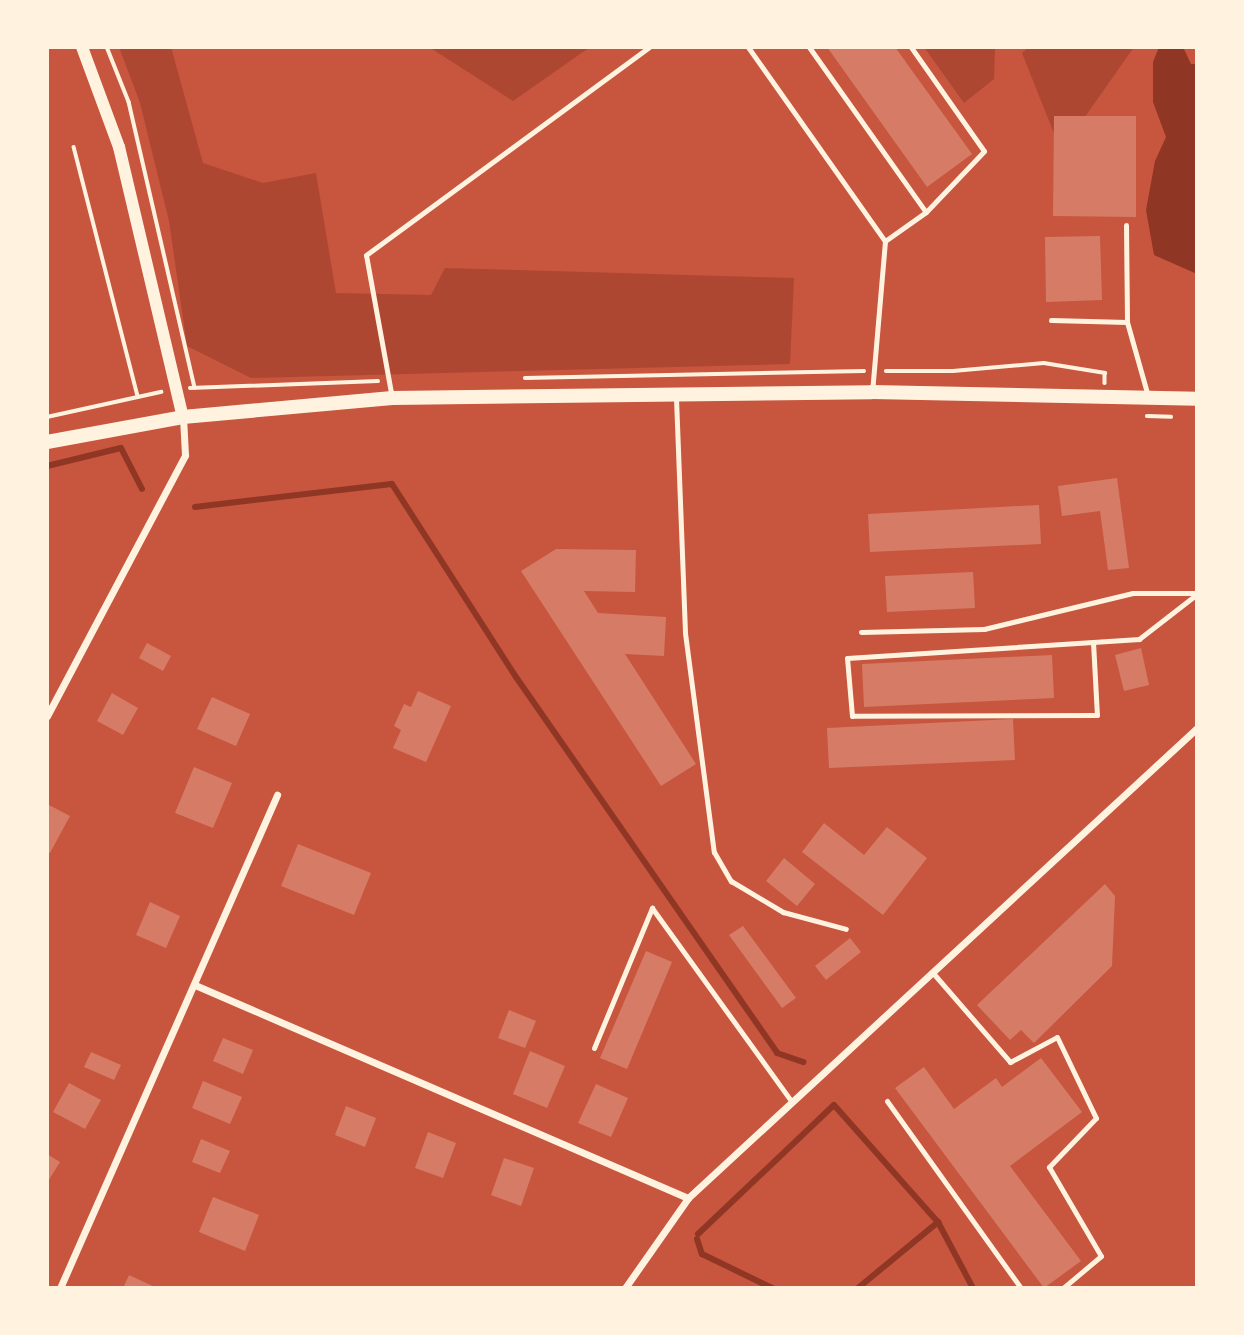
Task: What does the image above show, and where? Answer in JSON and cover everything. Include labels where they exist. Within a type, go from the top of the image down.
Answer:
[{"type":"main road","points":[[47,442],[183,417],[392,398],[872,392],[1197,400]]},
{"type":"street","points":[[47,716],[185,455],[183,417],[119,147],[82,47]]},
{"type":"street","points":[[625,1288],[688,1198],[1197,728]]},
{"type":"street","points":[[60,1288],[277,795]]},
{"type":"street","points":[[195,985],[688,1198]]},
{"type":"lane","points":[[392,398],[366,255],[649,47]]},
{"type":"lane","points":[[748,47],[885,241],[872,392]]},
{"type":"lane","points":[[809,47],[926,212]]},
{"type":"lane","points":[[885,241],[926,212],[984,151],[911,47]]},
{"type":"lane","points":[[1126,225],[1127,322],[1149,399]]},
{"type":"lane","points":[[1051,320],[1127,322]]},
{"type":"lane","points":[[676,394],[685,633],[714,852],[731,881],[783,912],[846,929]]},
{"type":"lane","points":[[861,632],[984,629],[1133,593],[1197,594]]},
{"type":"lane","points":[[1093,642],[1097,715],[852,716],[847,658],[1139,639],[1197,594]]},
{"type":"lane","points":[[594,1048],[652,908],[792,1102]]},
{"type":"lane","points":[[933,973],[1010,1062],[1057,1037],[1096,1118],[1049,1167],[1101,1256],[1063,1288]]},
{"type":"lane","points":[[887,1101],[1021,1288]]},
{"type":"path","points":[[107,47],[129,102],[195,387]]},
{"type":"path","points":[[74,147],[138,397]]},
{"type":"path","points":[[47,417],[175,388],[389,380]]},
{"type":"shaded area","points":[[119,47],[171,47],[203,163],[263,183],[316,173],[336,293],[431,295],[445,268],[794,278],[790,364],[251,378],[187,346],[169,221],[140,103]]},
{"type":"shaded area","points":[[429,47],[590,47],[513,101]]},
{"type":"shaded area","points":[[924,47],[995,47],[994,79],[964,103]]},
{"type":"shaded area","points":[[1029,47],[1134,47],[1061,151],[1022,53]]},
{"type":"shaded area","points":[[1159,47],[1183,47],[1191,64],[1197,64],[1197,274],[1154,255],[1146,210],[1155,161],[1166,137],[1153,102],[1153,62]]},
{"type":"building","points":[[827,47],[895,47],[972,154],[927,187]]},
{"type":"building","points":[[1054,116],[1136,116],[1136,217],[1053,216]]},
{"type":"building","points":[[1100,236],[1102,300],[1046,302],[1045,237]]},
{"type":"building","points":[[1117,478],[1129,568],[1108,570],[1100,511],[1062,516],[1058,486]]},
{"type":"building","points":[[1039,505],[1041,544],[870,552],[868,514]]},
{"type":"building","points":[[556,549],[636,550],[635,592],[584,591],[598,613],[666,617],[664,656],[625,654],[696,764],[661,786],[521,571]]},
{"type":"building","points":[[973,572],[975,608],[887,612],[885,576]]},
{"type":"building","points":[[147,643],[171,656],[163,671],[139,658]]},
{"type":"building","points":[[1141,648],[1149,685],[1124,691],[1115,655]]},
{"type":"building","points":[[1052,655],[1054,698],[864,707],[862,664]]},
{"type":"building","points":[[418,691],[451,706],[426,762],[393,748],[401,730],[394,726],[404,704],[411,707]]},
{"type":"building","points":[[112,693],[138,708],[123,735],[97,721]]},
{"type":"building","points":[[212,697],[250,714],[236,746],[197,729]]},
{"type":"building","points":[[1013,719],[1015,760],[829,768],[827,728]]},
{"type":"building","points":[[194,767],[232,783],[213,828],[175,813]]},
{"type":"building","points":[[49,805],[70,816],[50,853],[47,851]]},
{"type":"building","points":[[824,823],[864,855],[887,827],[927,858],[883,915],[802,852]]},
{"type":"building","points":[[298,844],[371,873],[354,915],[281,886]]},
{"type":"building","points":[[784,858],[815,884],[797,906],[766,881]]},
{"type":"building","points":[[1105,884],[1115,896],[1112,966],[1034,1043],[1021,1030],[1010,1040],[977,1005]]},
{"type":"building","points":[[150,902],[180,916],[166,948],[136,935]]},
{"type":"building","points":[[743,926],[796,998],[782,1008],[729,935]]},
{"type":"building","points":[[850,938],[861,952],[826,980],[815,966]]},
{"type":"building","points":[[646,951],[672,962],[627,1069],[600,1058]]},
{"type":"building","points":[[509,1010],[536,1021],[525,1048],[498,1038]]},
{"type":"building","points":[[223,1038],[253,1050],[243,1074],[213,1061]]},
{"type":"building","points":[[530,1051],[565,1066],[547,1108],[513,1094]]},
{"type":"building","points":[[91,1052],[121,1065],[114,1080],[84,1067]]},
{"type":"building","points":[[1041,1058],[1082,1112],[1010,1166],[1081,1261],[1044,1288],[895,1088],[924,1067],[954,1109],[996,1078],[1002,1087]]},
{"type":"building","points":[[203,1081],[242,1097],[230,1124],[192,1108]]},
{"type":"building","points":[[69,1083],[101,1100],[85,1129],[53,1112]]},
{"type":"building","points":[[596,1084],[628,1098],[611,1137],[578,1123]]},
{"type":"building","points":[[346,1106],[376,1118],[365,1147],[335,1135]]},
{"type":"building","points":[[428,1132],[456,1143],[443,1178],[415,1168]]},
{"type":"building","points":[[201,1139],[230,1151],[220,1173],[192,1162]]},
{"type":"building","points":[[47,1154],[60,1162],[47,1183]]},
{"type":"building","points":[[504,1158],[534,1168],[521,1206],[491,1195]]},
{"type":"building","points":[[213,1197],[259,1215],[245,1251],[199,1232]]},
{"type":"building","points":[[129,1275],[157,1288],[123,1288]]},
{"type":"waterway","points":[[47,466],[121,448],[142,489]]},
{"type":"waterway","points":[[195,507],[392,484],[516,677],[777,1053],[803,1062]]},
{"type":"waterway","points":[[698,1234],[834,1105],[938,1222],[973,1288]]},
{"type":"waterway","points":[[858,1288],[938,1222]]},
{"type":"waterway","points":[[697,1239],[702,1254],[772,1288]]}]
